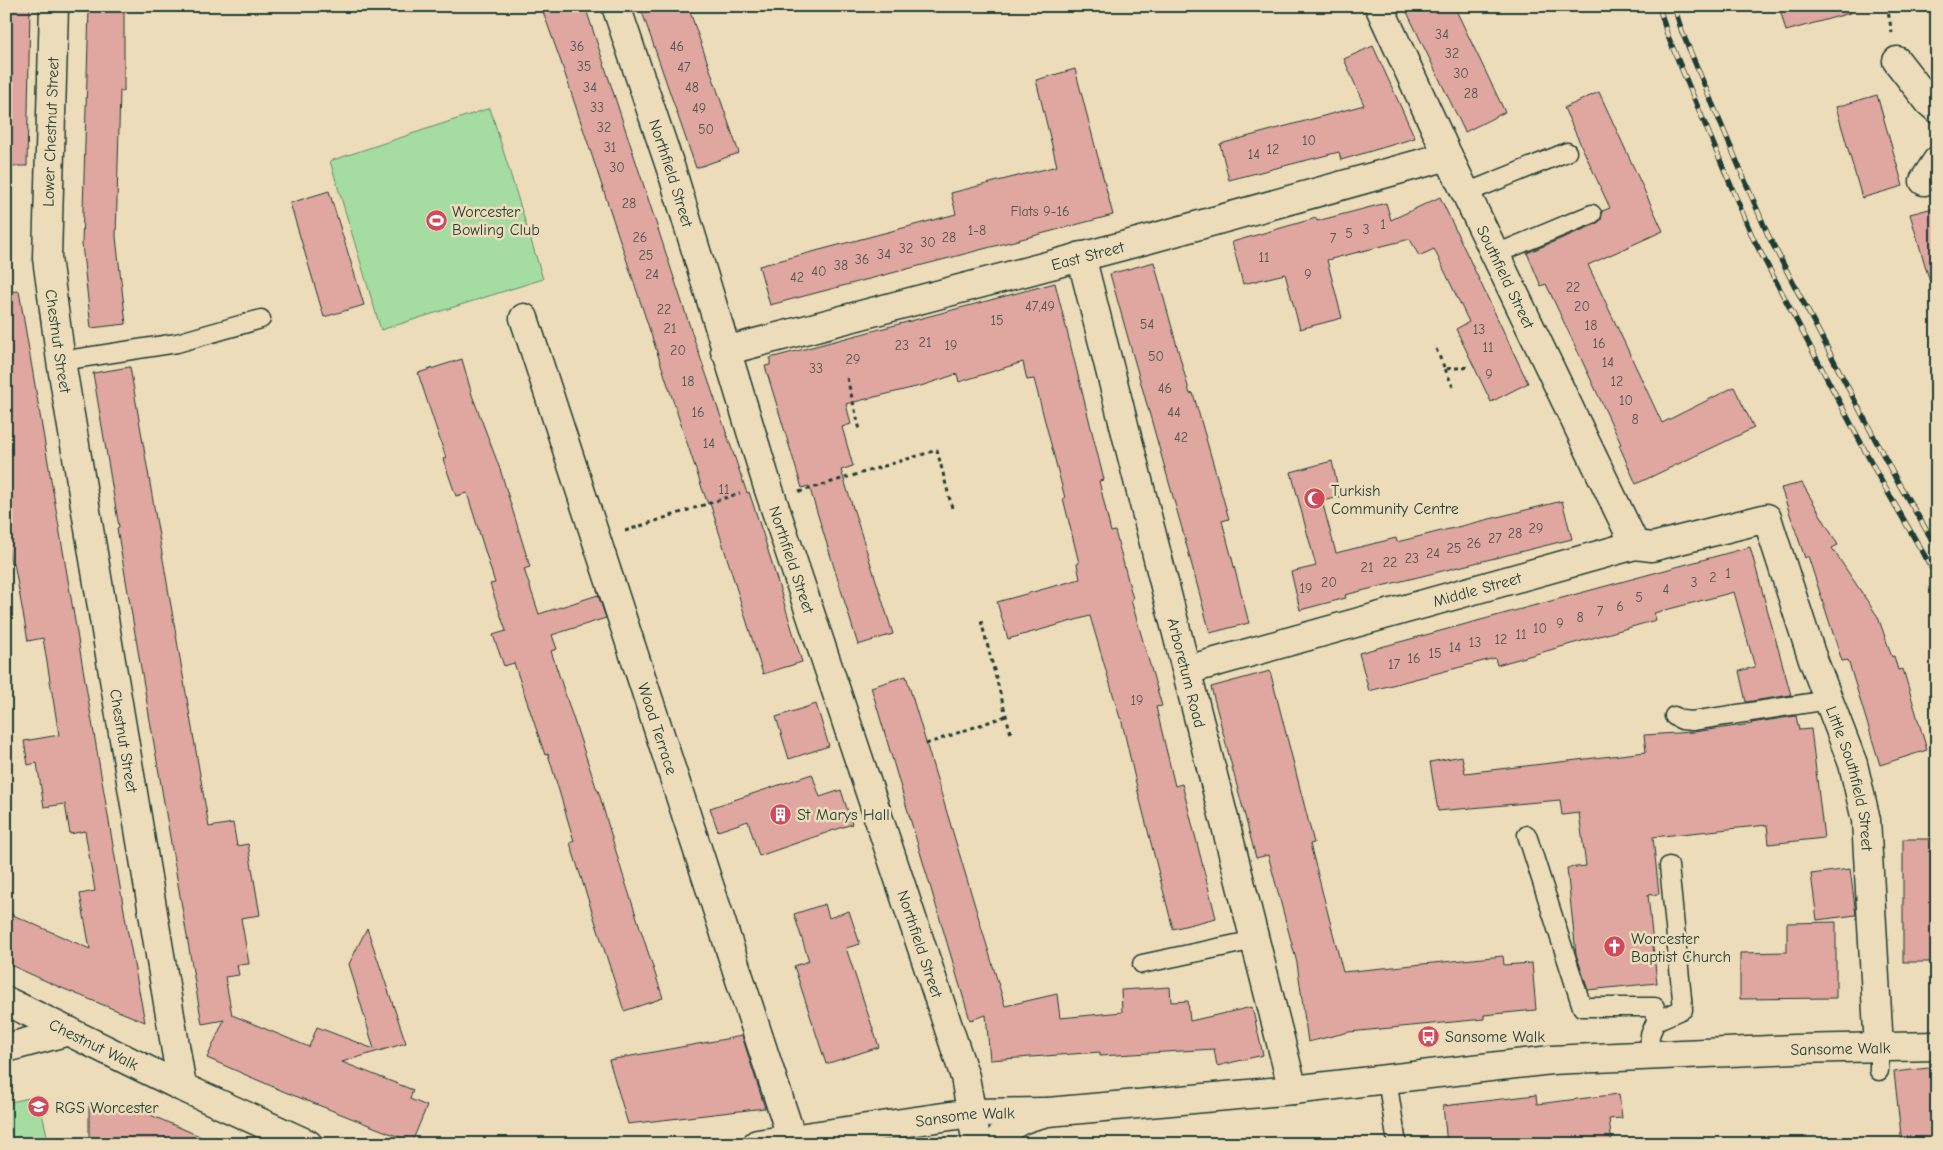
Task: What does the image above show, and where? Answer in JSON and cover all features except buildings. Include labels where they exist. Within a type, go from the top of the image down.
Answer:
[{"type":"street","name":"Lower Chestnut Street","points":[[47,258],[54,6]]},
{"type":"street","name":"Northfield Street","points":[[616,6],[673,175],[769,492],[965,1077],[977,1144]]},
{"type":"street","name":"Southfield Street","points":[[1379,6],[1448,156],[1635,545]]},
{"type":"street","points":[[1897,61],[1929,102],[1937,109]]},
{"type":"street","name":"East Street","points":[[725,351],[1081,256],[1149,240],[1448,156]]},
{"type":"street","name":"Arboretum Road","points":[[1081,256],[1293,1090]]},
{"type":"street","name":"Chestnut Street","points":[[47,258],[61,361],[182,1087]]},
{"type":"street","name":"Wood Terrace","points":[[524,318],[596,541],[804,1140]]},
{"type":"street","name":"Middle Street","points":[[1187,670],[1635,545],[1652,547],[1768,518]]},
{"type":"street","name":"Little Southfield Street","points":[[1768,518],[1811,654],[1853,764],[1866,820],[1879,1060]]},
{"type":"street","name":"Chestnut Walk","points":[[6,1000],[182,1087]]},
{"type":"street","points":[[6,1048],[69,1031]]},
{"type":"street","name":"Sansome Walk","points":[[756,1144],[804,1140],[971,1114],[1051,1112],[1293,1090],[1551,1060],[1794,1049],[1879,1060],[1937,1046]]},
{"type":"street","points":[[182,1087],[308,1144]]},
{"type":"street","points":[[997,1144],[1001,1136],[1022,1118],[1051,1112]]},
{"type":"lane","points":[[1466,193],[1567,152]]},
{"type":"lane","points":[[1496,254],[1592,214]]},
{"type":"lane","points":[[61,361],[177,343],[261,319]]},
{"type":"lane","points":[[1674,716],[1682,720],[1692,721],[1829,700]]},
{"type":"lane","points":[[1527,835],[1582,1007],[1655,1007],[1656,1021],[1650,1035],[1649,1056]]},
{"type":"lane","points":[[1656,1021],[1684,1010],[1669,866]]},
{"type":"lane","points":[[1142,964],[1255,940]]},
{"type":"lane","points":[[1387,1079],[1397,1144]]},
{"type":"path","points":[[1436,349],[1453,387]]},
{"type":"path","points":[[1445,369],[1469,367]]},
{"type":"path","points":[[846,378],[860,430]]},
{"type":"path","points":[[596,541],[769,492],[937,450],[952,508]]},
{"type":"path","points":[[981,621],[1010,734]]},
{"type":"path","points":[[926,744],[1006,716]]},
{"type":"green space","name":"Worcester Bowling Club","points":[[490,108],[543,279],[381,330],[330,161]]},
{"type":"green space","points":[[38,1096],[49,1144],[6,1144],[6,1103]]},
{"type":"railway","points":[[1659,6],[1667,34],[1753,238],[1879,477],[1937,577]]},
{"type":"railway","points":[[1674,6],[1682,32],[1768,235],[1896,479],[1937,548]]},
{"type":"place","name":"Worcester Bowling Club","points":[[436,220]]},
{"type":"place","name":"Turkish Community Centre","points":[[1315,499]]},
{"type":"place","name":"St Marys Hall","points":[[781,814]]},
{"type":"place","name":"Worcester Baptist Church","points":[[1615,947]]},
{"type":"place","name":"Sansome Walk","points":[[1429,1036]]},
{"type":"place","name":"RGS Worcester","points":[[39,1107]]}]
